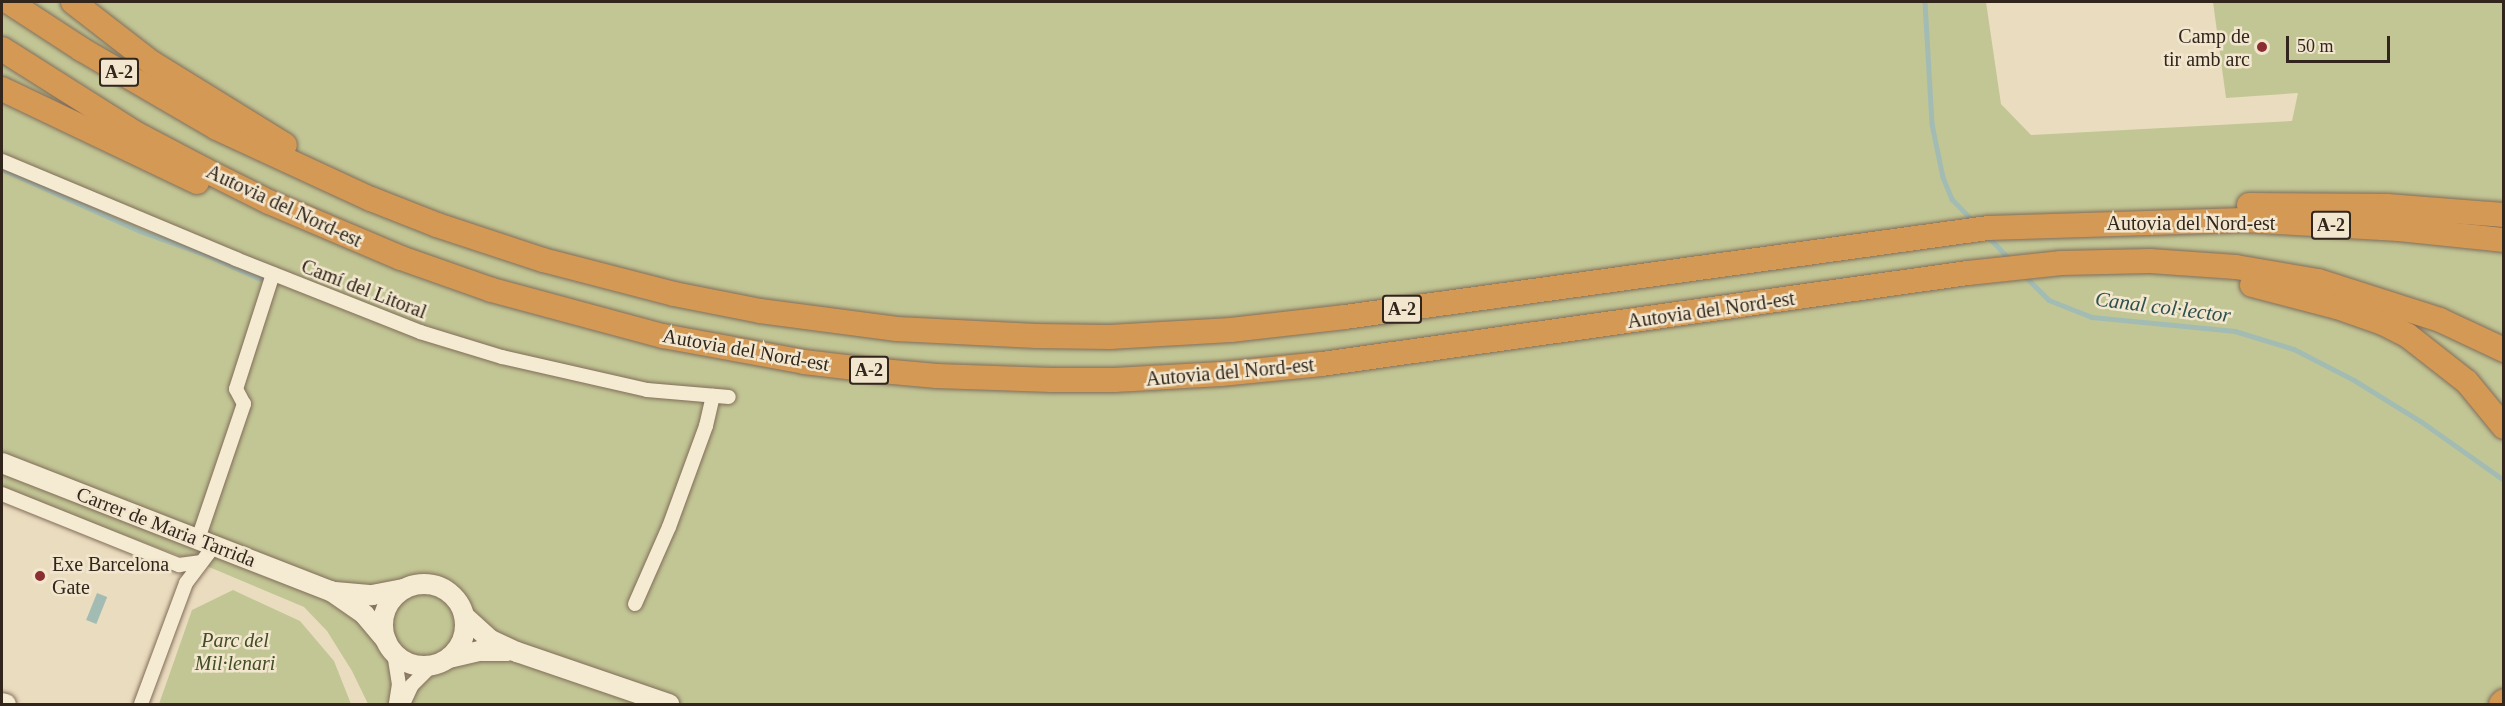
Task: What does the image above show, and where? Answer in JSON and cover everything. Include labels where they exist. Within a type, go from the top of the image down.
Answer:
[{"type":"highway","name":"Autovia del Nord-est","points":[[9,2],[81,49],[208,123],[371,199],[437,225],[543,260],[674,294],[828,321],[897,329],[1036,336],[1152,335],[1291,324],[2075,218],[2104,222],[2244,220],[2399,229],[2504,240]]},
{"type":"highway","points":[[73,2],[152,63],[371,199]]},
{"type":"highway","name":"Autovia del Nord-est","points":[[2,49],[135,133],[269,202],[351,238],[492,290],[663,336],[804,362],[937,376],[1052,380],[1170,378],[1312,365],[1968,273],[2061,263],[2159,262],[2236,267],[2318,281],[2440,320],[2504,350]]},
{"type":"highway","points":[[2,89],[195,182],[272,213],[351,238]]},
{"type":"highway","points":[[2075,218],[2262,205],[2386,206],[2504,215]]},
{"type":"highway","points":[[2159,262],[2337,307],[2383,323],[2407,335],[2447,365],[2483,400],[2504,427]]},
{"type":"main road","name":"Carrer de Maria Tarrida","points":[[2,464],[331,591],[364,614],[390,647]]},
{"type":"main road","points":[[517,651],[480,651],[440,662],[410,663],[390,647],[383,626],[386,611],[394,598],[406,588],[424,584],[442,588],[456,599],[464,616],[491,640],[669,705]]},
{"type":"main road","name":"Carrer de Maria Tarrida","points":[[331,591],[372,595],[406,588]]},
{"type":"main road","points":[[440,662],[463,639],[464,616]]},
{"type":"main road","points":[[2,703],[6,705]]},
{"type":"street","name":"Camí del Litoral","points":[[2,161],[273,274],[420,332],[502,357],[647,390],[729,397]]},
{"type":"street","points":[[141,705],[186,583],[200,562],[244,404],[236,389],[273,274]]},
{"type":"street","points":[[635,604],[669,527],[706,426],[713,396]]},
{"type":"street","name":"Carrer de Maria Tarrida","points":[[2,494],[179,565],[200,562]]},
{"type":"street","name":"Carrer de Maria Tarrida","points":[[179,565],[186,583]]},
{"type":"street","points":[[390,647],[399,676],[396,705]]},
{"type":"street","points":[[403,705],[412,685],[440,662]]},
{"type":"green space","points":[[2,2],[1986,2],[2001,104],[2031,135],[2292,121],[2298,93],[2226,98],[2213,2],[2503,2],[2503,704],[368,704],[352,671],[327,631],[304,607],[209,567],[2,489]]},
{"type":"green space","name":"Parc del Mil·lenari","points":[[233,590],[300,621],[334,661],[351,704],[159,704],[192,610]]},
{"type":"water","points":[[97,593],[107,597],[96,624],[86,620]]},
{"type":"waterway","name":"Canal col·lector","points":[[1925,2],[1932,124],[1943,177],[1952,199],[1973,221]]},
{"type":"waterway","points":[[2,169],[140,231],[207,255],[263,280]]},
{"type":"waterway","name":"Canal col·lector","points":[[1987,235],[2010,260]]},
{"type":"waterway","name":"Canal col·lector","points":[[2024,275],[2049,300],[2092,317],[2235,331],[2294,349],[2354,380],[2422,422],[2504,480]]},
{"type":"place","name":"Camp de tir amb arc","points":[[2262,47]]},
{"type":"place","name":"Exe Barcelona Gate","points":[[40,576]]}]
